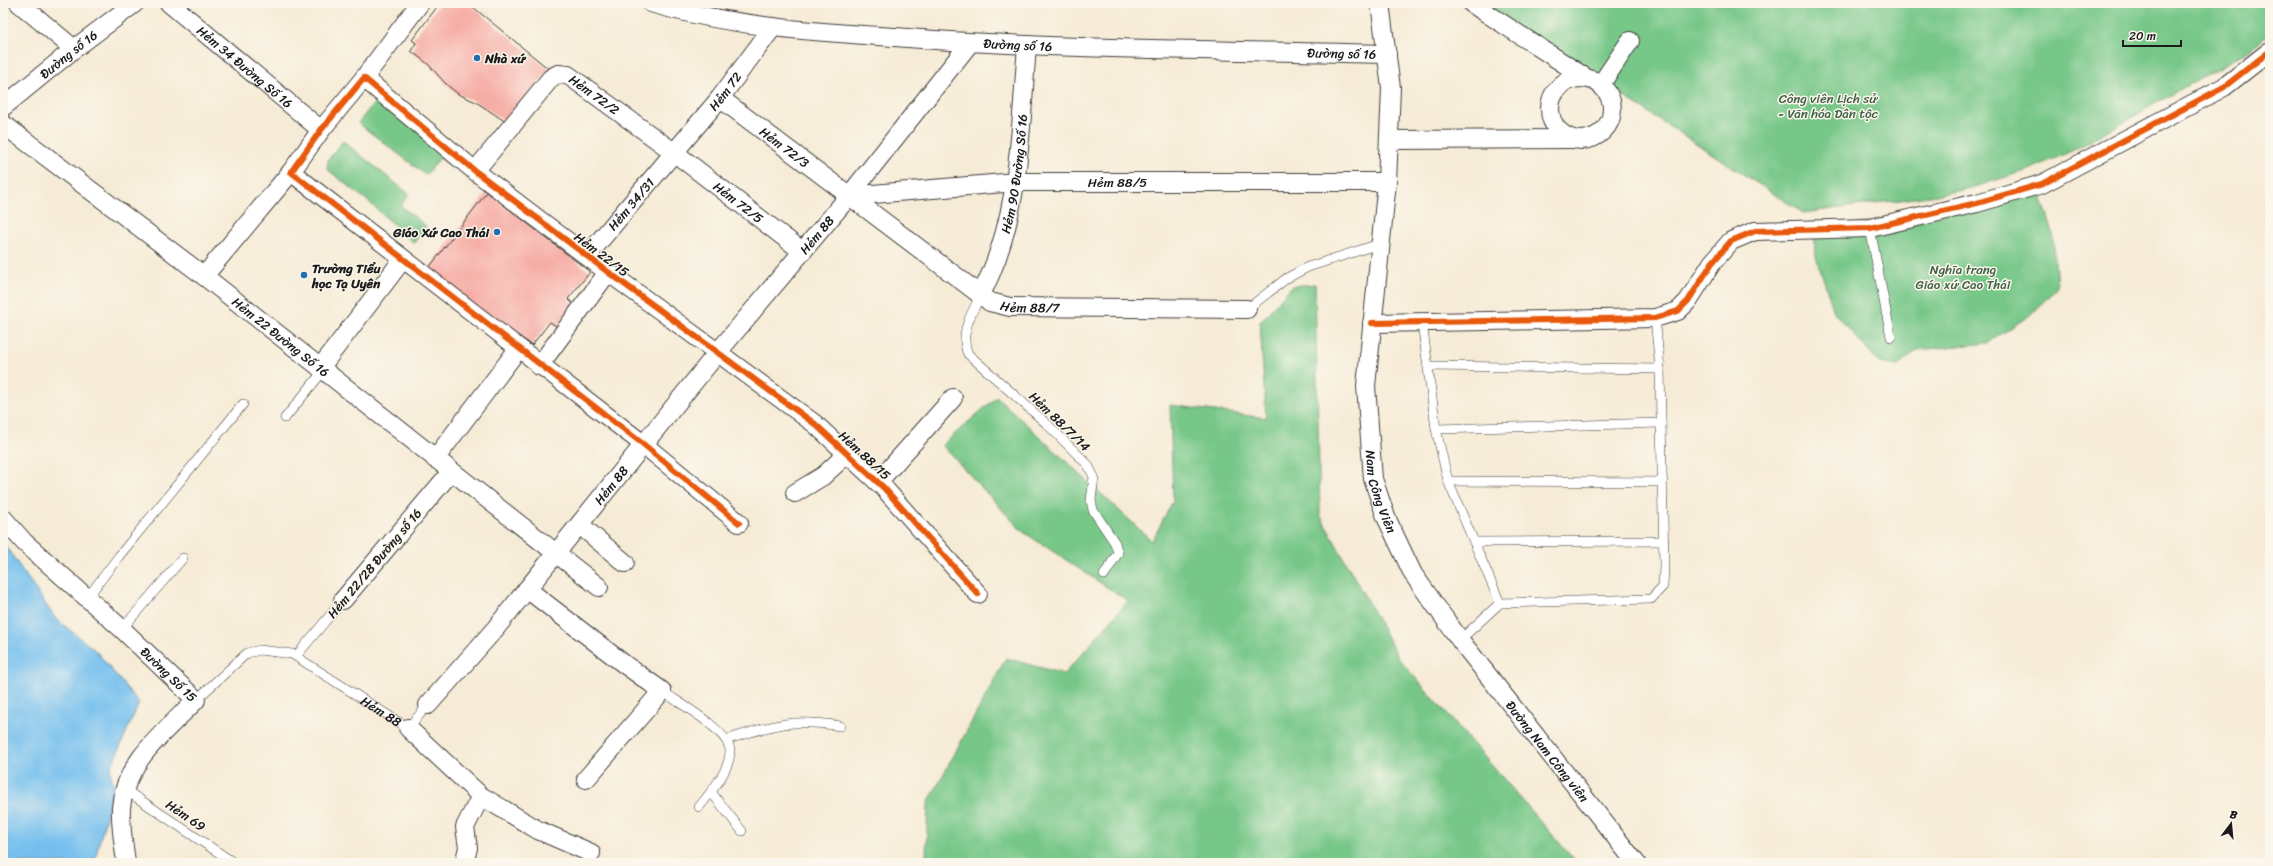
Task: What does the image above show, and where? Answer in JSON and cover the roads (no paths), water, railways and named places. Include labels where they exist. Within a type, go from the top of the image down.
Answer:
[{"type":"street","points":[[19,3],[74,49]]},
{"type":"street","name":"Đường số 16","points":[[3,108],[74,49],[135,3]]},
{"type":"street","name":"Hẻm 34 Đường Số 16","points":[[169,3],[321,130]]},
{"type":"street","points":[[204,276],[290,172],[321,130],[364,78],[420,3]]},
{"type":"street","name":"Đường số 16","points":[[651,3],[715,19],[773,28],[970,43],[1027,46],[1387,54]]},
{"type":"street","name":"Nam Công Viên","points":[[1380,3],[1390,88],[1390,140],[1366,386],[1373,479],[1386,517],[1413,574],[1460,640]]},
{"type":"street","points":[[1390,140],[1572,139],[1581,141],[1591,139],[1607,128],[1613,110],[1612,100],[1594,81],[1471,3]]},
{"type":"street","name":"Hẻm 72","points":[[675,153],[720,98],[773,28]]},
{"type":"street","points":[[1594,81],[1630,41]]},
{"type":"street","name":"Hẻm 88","points":[[428,705],[461,669],[580,525],[643,444],[718,352],[849,196],[970,43]]},
{"type":"street","name":"Hẻm 90 Đường Số 16","points":[[980,296],[988,282],[1009,216],[1016,182],[1027,46]]},
{"type":"street","points":[[1372,323],[1655,318],[1678,311],[1688,302],[1712,263],[1731,241],[1756,231],[1870,228],[1978,203],[2042,184],[2224,87],[2270,51]]},
{"type":"street","name":"Hẻm 72/2","points":[[475,171],[551,78],[558,74],[568,74],[577,79],[675,153]]},
{"type":"street","name":"Hẻm 22/15","points":[[364,78],[475,171],[608,272],[718,352]]},
{"type":"street","points":[[1572,139],[1562,134],[1550,117],[1551,101],[1558,87],[1566,81],[1576,78],[1594,81]]},
{"type":"street","name":"Hẻm 72/3","points":[[720,98],[849,196]]},
{"type":"street","name":"Hẻm 22 Đường Số 16","points":[[3,124],[204,276],[555,554],[599,586]]},
{"type":"street","name":"Hẻm 72/5","points":[[675,153],[802,251]]},
{"type":"street","name":"Hẻm 34/31","points":[[587,256],[675,153]]},
{"type":"street","points":[[290,172],[539,366],[643,444],[739,523]]},
{"type":"street","name":"Hẻm 88/5","points":[[849,196],[1016,182],[1387,182]]},
{"type":"street","name":"Hẻm 88/7","points":[[849,196],[980,296],[990,302],[1010,307],[1247,308]]},
{"type":"street","points":[[322,369],[402,259]]},
{"type":"street","points":[[539,366],[608,272]]},
{"type":"street","points":[[435,459],[518,349]]},
{"type":"street","name":"Hẻm 88/15","points":[[718,352],[815,424],[848,454],[878,482],[978,594]]},
{"type":"street","points":[[878,482],[953,398]]},
{"type":"street","points":[[795,493],[823,476],[848,454]]},
{"type":"street","name":"Hẻm 22/28 Đường số 16","points":[[344,600],[451,472]]},
{"type":"street","name":"Đường Số 15","points":[[3,518],[24,542],[122,629],[196,700],[139,759],[124,789],[121,809],[126,863]]},
{"type":"street","points":[[580,525],[625,563]]},
{"type":"street","points":[[527,589],[624,664],[662,691],[586,779]]},
{"type":"street","name":"Đường Nam Công viên","points":[[1460,640],[1636,863]]},
{"type":"street","points":[[408,728],[481,796],[538,830],[591,853]]},
{"type":"street","points":[[464,863],[468,848],[465,827],[481,796]]},
{"type":"lane","points":[[1870,228],[1891,337]]},
{"type":"lane","points":[[1247,308],[1283,282],[1308,268],[1379,244]]},
{"type":"lane","name":"Hẻm 88/7/14","points":[[980,296],[964,336],[964,344],[968,354],[1047,424],[1088,465],[1094,477],[1091,500],[1093,510],[1115,543],[1118,553],[1104,575]]},
{"type":"lane","points":[[1460,640],[1500,603],[1651,599],[1663,586],[1664,541],[1660,369],[1655,318]]},
{"type":"lane","points":[[1422,322],[1436,429],[1448,481],[1500,603]]},
{"type":"lane","points":[[1428,366],[1660,369]]},
{"type":"lane","points":[[285,418],[322,369]]},
{"type":"lane","points":[[87,598],[119,556],[243,404]]},
{"type":"lane","points":[[1436,429],[1661,423]]},
{"type":"lane","points":[[1448,481],[1662,482]]},
{"type":"lane","points":[[1474,542],[1664,541]]},
{"type":"lane","points":[[122,629],[183,558]]},
{"type":"lane","name":"Hẻm 22/28 Đường số 16","points":[[297,655],[344,600]]},
{"type":"lane","name":"Hẻm 88","points":[[196,700],[247,653],[253,650],[297,655],[408,728],[428,705]]},
{"type":"lane","points":[[662,691],[716,728],[726,740],[730,749],[729,756],[711,792],[699,807]]},
{"type":"lane","points":[[726,740],[766,727],[792,722],[813,722],[840,726]]},
{"type":"lane","name":"Hẻm 69","points":[[124,789],[234,863]]},
{"type":"lane","points":[[711,792],[742,831]]},
{"type":"water","points":[[3,542],[55,618],[96,651],[139,703],[110,770],[114,787],[94,863],[3,863]]},
{"type":"place","name":"Nhà xứ","points":[[477,58]]},
{"type":"place","name":"Giáo Xứ Cao Thái","points":[[497,232]]},
{"type":"place","name":"Trường Tiểu học Tạ Uyên","points":[[304,275]]},
{"type":"park label","name":"Công viên Lịch sử - Văn hóa Dân tộc","points":[[1828,106]]},
{"type":"park label","name":"Nghĩa trang Giáo xứ Cao Thái","points":[[1963,276]]}]
